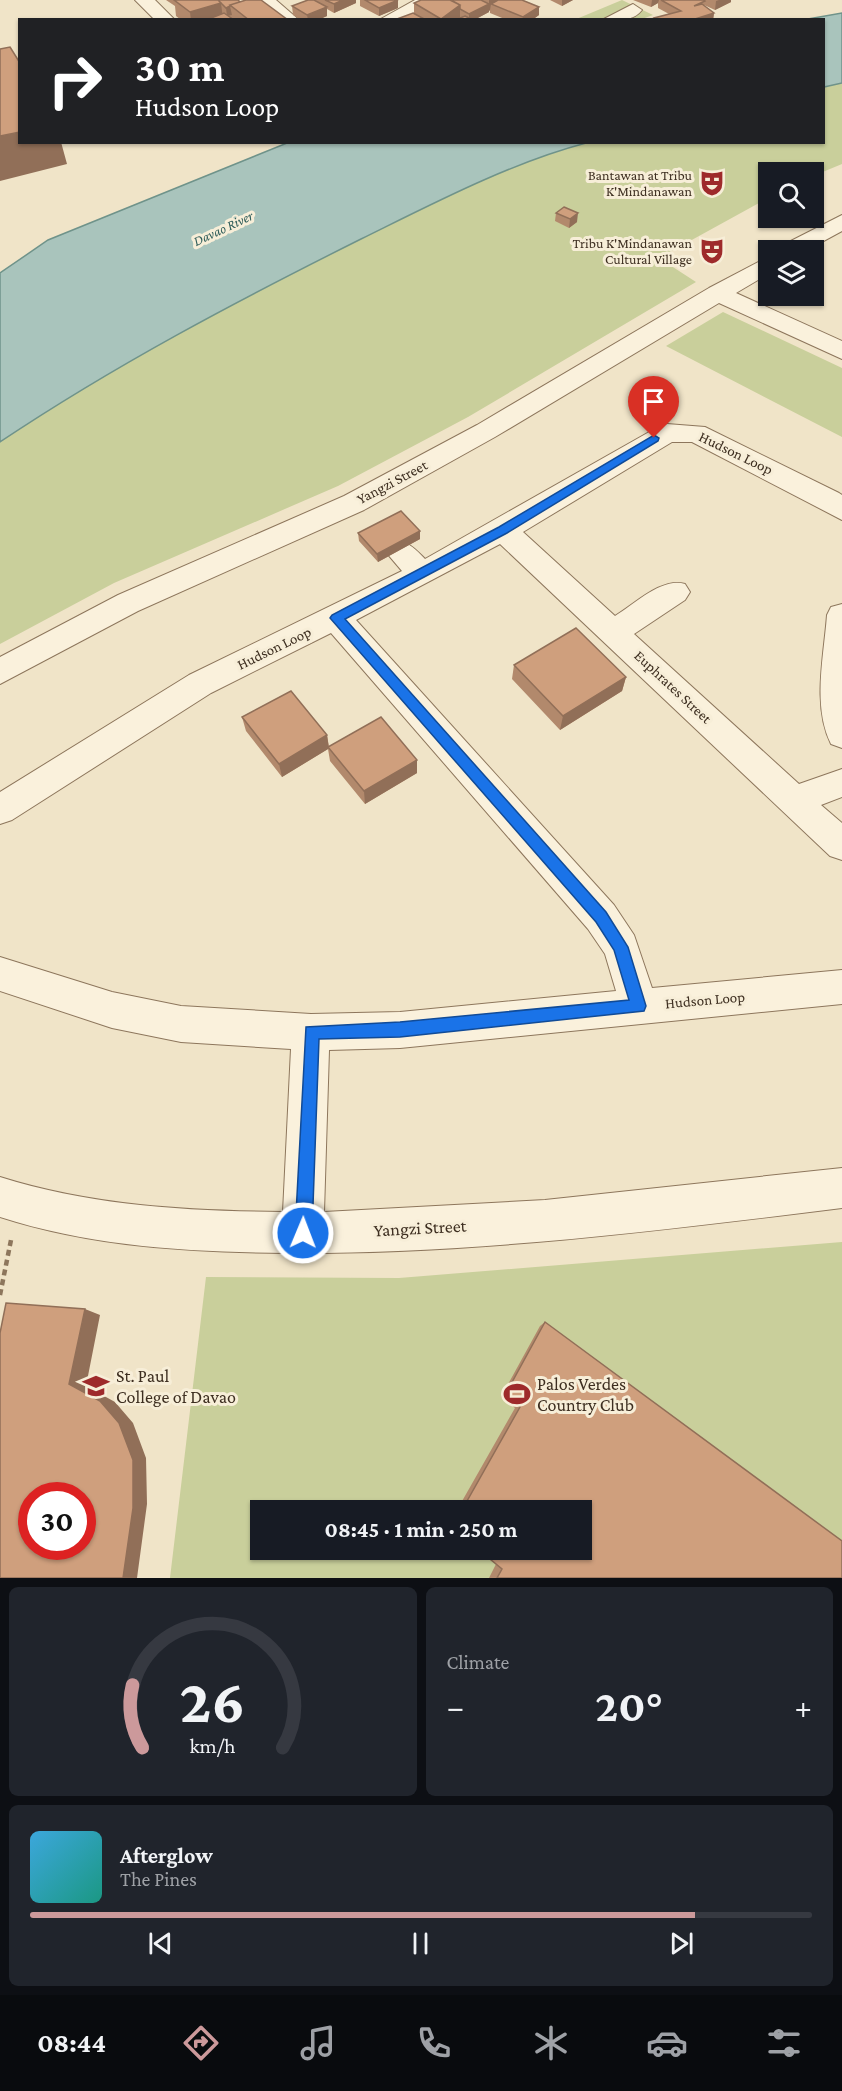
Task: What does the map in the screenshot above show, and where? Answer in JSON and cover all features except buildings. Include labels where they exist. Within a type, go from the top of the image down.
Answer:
[{"type":"street","points":[[144,0],[164,18]]},
{"type":"street","points":[[392,18],[429,0]]},
{"type":"street","points":[[276,2],[288,18]]},
{"type":"street","points":[[615,18],[633,10]]},
{"type":"street","points":[[809,240],[842,222]]},
{"type":"street","name":"Yangzi Street","points":[[0,672],[128,603],[361,511],[486,431],[758,270]]},
{"type":"street","points":[[717,293],[842,351]]},
{"type":"street","name":"Hudson Loop","points":[[0,810],[97,746],[200,684],[422,574],[503,530],[654,438],[681,431],[710,439],[829,500],[842,510]]},
{"type":"street","name":"Euphrates Street","points":[[503,530],[798,801],[842,845]]},
{"type":"street","points":[[399,550],[422,574]]},
{"type":"street","points":[[614,632],[675,592]]},
{"type":"street","points":[[842,615],[836,700],[842,735]]},
{"type":"street","points":[[336,618],[601,917],[621,947],[639,1006]]},
{"type":"street","points":[[798,801],[816,791],[842,783]]},
{"type":"street","name":"Hudson Loop","points":[[0,974],[111,1010],[181,1024],[311,1032],[400,1029],[842,987]]},
{"type":"street","points":[[303,1233],[311,1032]]},
{"type":"street","name":"Yangzi Street","points":[[0,1197],[19,1204],[110,1221],[196,1230],[303,1233],[442,1228],[679,1208],[842,1188]]},
{"type":"path","points":[[0,1295],[9,1252]]},
{"type":"green space","points":[[622,0],[653,15],[645,18],[579,18]]},
{"type":"green space","points":[[842,83],[842,164],[824,171],[824,162],[758,162],[758,204],[659,258],[696,282],[468,417],[338,486],[114,583],[0,644],[0,442],[87,387],[223,310],[315,262],[443,198],[557,151],[580,144],[825,144],[825,87]]},
{"type":"green space","points":[[723,312],[842,368],[842,437],[666,346]]},
{"type":"green space","name":"Palos Verdes Country Club","points":[[842,1242],[842,1578],[170,1578],[206,1277],[399,1278]]},
{"type":"water","points":[[842,13],[842,83],[825,87],[825,18],[814,18]]},
{"type":"water","name":"Davao River","points":[[285,144],[582,144],[557,151],[472,185],[315,262],[132,360],[0,442],[0,273],[48,240]]},
{"type":"place","name":"Bantawan at Tribu K'Mindanawan","points":[[712,183]]},
{"type":"place","name":"Tribu K'Mindanawan Cultural Village","points":[[712,251]]},
{"type":"place","name":"St. Paul College of Davao","points":[[96,1386]]},
{"type":"place","name":"Palos Verdes Country Club","points":[[517,1394]]},
{"type":"route","points":[[303,1233],[311,1032],[400,1029],[639,1006],[621,947],[601,917],[336,618],[503,530],[654,438]]}]
